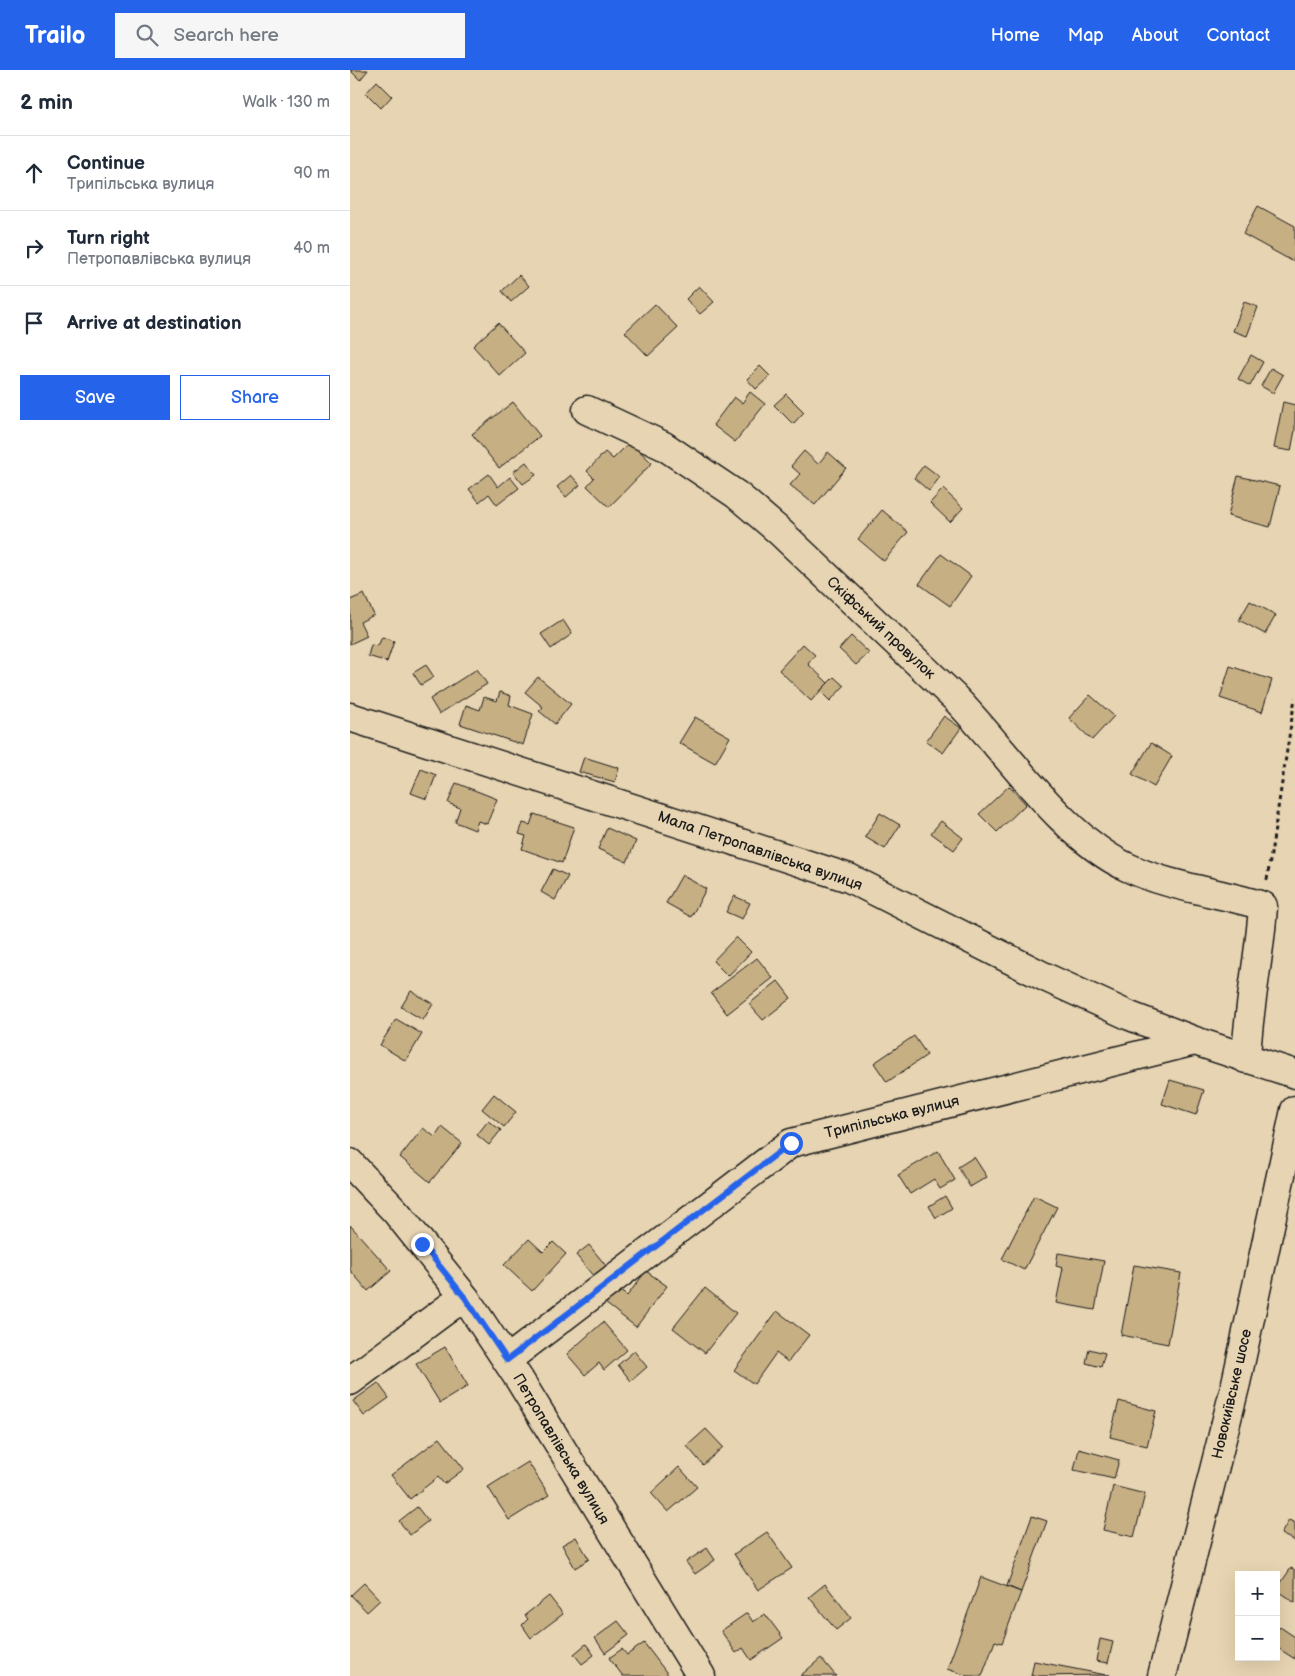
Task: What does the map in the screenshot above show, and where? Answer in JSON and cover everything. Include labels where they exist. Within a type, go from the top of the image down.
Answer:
[{"type":"street","name":"Скіфський провулок","points":[[587,410],[664,446],[754,508],[954,697],[1077,834],[1127,867],[1150,876],[1263,906]]},
{"type":"street","name":"Мала Петропавлівська вулиця","points":[[350,717],[849,878],[1047,978],[1130,1016],[1194,1041],[1295,1074]]},
{"type":"street","points":[[1246,1059],[1247,1023],[1258,962],[1263,906]]},
{"type":"street","name":"Трипільська вулиця","points":[[507,1360],[791,1143],[1194,1041]]},
{"type":"street","name":"Новокиївське шосе","points":[[1162,1676],[1236,1383],[1290,1158],[1295,1110]]},
{"type":"street","name":"Петропавлівська вулиця","points":[[350,1163],[397,1213],[466,1299],[507,1360],[701,1676]]},
{"type":"street","points":[[350,1381],[451,1306],[466,1299]]},
{"type":"path","points":[[1263,906],[1295,698]]},
{"type":"building","points":[[350,70],[368,70],[360,80]]},
{"type":"building","points":[[377,81],[392,96],[381,108],[366,93]]},
{"type":"building","points":[[1258,206],[1295,226],[1295,256],[1292,261],[1243,234]]},
{"type":"building","points":[[519,275],[529,286],[511,302],[502,291]]},
{"type":"building","points":[[699,286],[714,302],[700,314],[686,299]]},
{"type":"building","points":[[1244,302],[1258,307],[1247,336],[1233,331]]},
{"type":"building","points":[[655,304],[678,328],[648,356],[625,332]]},
{"type":"building","points":[[498,323],[525,353],[500,376],[473,346]]},
{"type":"building","points":[[1251,355],[1263,362],[1250,386],[1238,379]]},
{"type":"building","points":[[760,366],[770,376],[756,389],[747,379]]},
{"type":"building","points":[[1271,368],[1283,375],[1273,393],[1261,386]]},
{"type":"building","points":[[750,392],[765,404],[735,442],[713,425],[734,397],[742,403]]},
{"type":"building","points":[[786,394],[804,412],[793,424],[774,405]]},
{"type":"building","points":[[513,402],[540,436],[499,468],[472,434]]},
{"type":"building","points":[[1283,402],[1295,405],[1295,430],[1291,451],[1274,448]]},
{"type":"building","points":[[630,442],[652,463],[609,507],[587,486],[594,478],[587,471],[605,452],[613,459]]},
{"type":"building","points":[[804,451],[818,464],[828,452],[846,468],[815,505],[790,485],[800,474],[791,466]]},
{"type":"building","points":[[526,462],[536,475],[523,484],[513,472]]},
{"type":"building","points":[[924,465],[940,477],[929,491],[914,478]]},
{"type":"building","points":[[489,474],[498,487],[510,477],[519,488],[497,505],[489,494],[479,502],[469,489]]},
{"type":"building","points":[[571,475],[580,485],[566,497],[557,487]]},
{"type":"building","points":[[1238,476],[1280,486],[1270,527],[1228,516]]},
{"type":"building","points":[[943,489],[963,508],[950,522],[930,503]]},
{"type":"building","points":[[882,510],[908,532],[884,561],[858,539]]},
{"type":"building","points":[[941,554],[971,576],[950,606],[919,584]]},
{"type":"building","points":[[364,594],[374,615],[360,622],[367,636],[350,644],[350,600]]},
{"type":"building","points":[[1250,601],[1276,615],[1265,634],[1239,620]]},
{"type":"building","points":[[563,620],[572,634],[551,649],[541,634]]},
{"type":"building","points":[[851,636],[869,653],[856,665],[839,649]]},
{"type":"building","points":[[382,637],[394,641],[387,662],[368,656],[371,645],[378,646]]},
{"type":"building","points":[[803,644],[815,655],[808,664],[828,683],[811,701],[779,670]]},
{"type":"building","points":[[426,665],[434,677],[421,685],[413,673]]},
{"type":"building","points":[[1230,666],[1272,680],[1262,712],[1220,698]]},
{"type":"building","points":[[477,669],[487,684],[439,714],[430,699]]},
{"type":"building","points":[[538,677],[571,704],[555,724],[539,711],[543,707],[525,692]]},
{"type":"building","points":[[834,677],[844,686],[830,701],[820,691]]},
{"type":"building","points":[[500,692],[511,696],[509,705],[533,714],[523,745],[460,724],[466,705],[480,710],[484,697],[497,701]]},
{"type":"building","points":[[1090,695],[1114,716],[1092,740],[1069,718]]},
{"type":"building","points":[[944,716],[961,728],[943,753],[926,741]]},
{"type":"building","points":[[695,717],[730,737],[715,763],[679,743]]},
{"type":"building","points":[[1151,743],[1172,756],[1154,787],[1132,774]]},
{"type":"building","points":[[584,757],[619,768],[615,782],[579,772]]},
{"type":"building","points":[[421,769],[436,775],[427,799],[411,793]]},
{"type":"building","points":[[456,783],[497,799],[487,824],[478,821],[475,830],[455,822],[460,808],[448,803]]},
{"type":"building","points":[[1009,786],[1026,804],[997,832],[979,814]]},
{"type":"building","points":[[880,813],[900,825],[885,849],[865,837]]},
{"type":"building","points":[[534,814],[574,827],[562,863],[522,849],[526,836],[519,834],[523,823],[530,825]]},
{"type":"building","points":[[941,821],[963,838],[954,850],[931,833]]},
{"type":"building","points":[[607,828],[636,841],[627,862],[598,849]]},
{"type":"building","points":[[553,869],[568,876],[555,900],[541,892]]},
{"type":"building","points":[[682,875],[706,889],[691,917],[666,903]]},
{"type":"building","points":[[734,896],[750,903],[742,919],[726,912]]},
{"type":"building","points":[[736,937],[751,952],[728,976],[713,961]]},
{"type":"building","points":[[757,958],[773,978],[727,1014],[711,993]]},
{"type":"building","points":[[778,981],[791,998],[763,1020],[749,1004]]},
{"type":"building","points":[[411,991],[433,1004],[423,1020],[401,1007]]},
{"type":"building","points":[[396,1019],[422,1034],[406,1061],[380,1045]]},
{"type":"building","points":[[914,1036],[927,1055],[887,1082],[874,1063]]},
{"type":"building","points":[[1170,1080],[1204,1090],[1196,1115],[1162,1104]]},
{"type":"building","points":[[494,1094],[516,1112],[504,1127],[482,1109]]},
{"type":"building","points":[[488,1121],[501,1130],[489,1145],[477,1135]]},
{"type":"building","points":[[442,1127],[462,1143],[430,1182],[400,1157],[423,1128],[435,1137]]},
{"type":"building","points":[[938,1151],[955,1180],[940,1189],[934,1179],[910,1194],[898,1175]]},
{"type":"building","points":[[974,1157],[987,1177],[970,1187],[958,1167]]},
{"type":"building","points":[[945,1196],[952,1208],[936,1218],[929,1206]]},
{"type":"building","points":[[1034,1196],[1057,1207],[1024,1270],[1002,1259]]},
{"type":"building","points":[[350,1225],[391,1271],[368,1291],[350,1270]]},
{"type":"building","points":[[529,1239],[543,1252],[553,1242],[566,1254],[532,1291],[504,1265]]},
{"type":"building","points":[[589,1245],[607,1267],[594,1277],[576,1255]]},
{"type":"building","points":[[1058,1253],[1104,1261],[1095,1310],[1056,1303],[1063,1268],[1056,1266]]},
{"type":"building","points":[[1134,1265],[1181,1273],[1168,1344],[1121,1335]]},
{"type":"building","points":[[646,1271],[667,1286],[636,1327],[605,1303],[616,1288],[627,1296]]},
{"type":"building","points":[[705,1288],[736,1313],[705,1353],[673,1328]]},
{"type":"building","points":[[777,1311],[809,1335],[788,1362],[776,1353],[754,1384],[734,1370]]},
{"type":"building","points":[[603,1322],[627,1350],[604,1370],[599,1363],[585,1375],[567,1354]]},
{"type":"building","points":[[445,1347],[468,1386],[440,1403],[416,1364]]},
{"type":"building","points":[[1089,1349],[1105,1353],[1101,1367],[1086,1363]]},
{"type":"building","points":[[634,1351],[647,1367],[631,1381],[618,1365]]},
{"type":"building","points":[[378,1383],[389,1398],[364,1416],[353,1401]]},
{"type":"building","points":[[1119,1401],[1156,1411],[1147,1446],[1110,1437]]},
{"type":"building","points":[[706,1429],[723,1447],[703,1465],[687,1446]]},
{"type":"building","points":[[440,1438],[464,1469],[444,1484],[438,1477],[410,1499],[391,1475]]},
{"type":"building","points":[[1079,1449],[1119,1460],[1114,1479],[1074,1470]]},
{"type":"building","points":[[528,1462],[549,1495],[509,1520],[488,1487]]},
{"type":"building","points":[[679,1467],[697,1487],[668,1512],[651,1493]]},
{"type":"building","points":[[1113,1486],[1145,1494],[1134,1537],[1103,1530]]},
{"type":"building","points":[[417,1507],[428,1521],[410,1535],[399,1521]]},
{"type":"building","points":[[1032,1516],[1047,1521],[1021,1592],[1007,1586]]},
{"type":"building","points":[[1289,1520],[1295,1523],[1295,1541],[1281,1534]]},
{"type":"building","points":[[767,1532],[792,1568],[758,1590],[734,1554]]},
{"type":"building","points":[[576,1537],[589,1559],[575,1568],[562,1545]]},
{"type":"building","points":[[707,1548],[715,1560],[695,1574],[686,1562]]},
{"type":"building","points":[[1291,1568],[1295,1570],[1295,1603],[1280,1593],[1280,1584]]},
{"type":"building","points":[[981,1577],[1021,1592],[1002,1643],[995,1641],[982,1676],[968,1676],[947,1669]]},
{"type":"building","points":[[364,1583],[380,1600],[367,1612],[351,1595]]},
{"type":"building","points":[[825,1584],[851,1618],[836,1630],[809,1597]]},
{"type":"building","points":[[549,1596],[563,1614],[531,1638],[522,1625],[528,1619],[525,1615]]},
{"type":"building","points":[[747,1613],[753,1622],[765,1614],[783,1638],[751,1660],[743,1648],[736,1653],[721,1631]]},
{"type":"building","points":[[618,1621],[629,1635],[605,1653],[595,1638]]},
{"type":"building","points":[[1280,1627],[1295,1637],[1295,1659],[1280,1650]]},
{"type":"building","points":[[1100,1639],[1113,1642],[1108,1663],[1096,1661]]},
{"type":"building","points":[[644,1643],[669,1676],[623,1676],[609,1658],[622,1649],[627,1655]]},
{"type":"building","points":[[586,1644],[594,1655],[582,1664],[574,1654]]},
{"type":"building","points":[[821,1658],[836,1676],[800,1676]]},
{"type":"building","points":[[1034,1661],[1106,1675],[1110,1675],[1031,1676]]},
{"type":"route","points":[[422,1244],[466,1299],[507,1360],[548,1326],[791,1143]]}]
